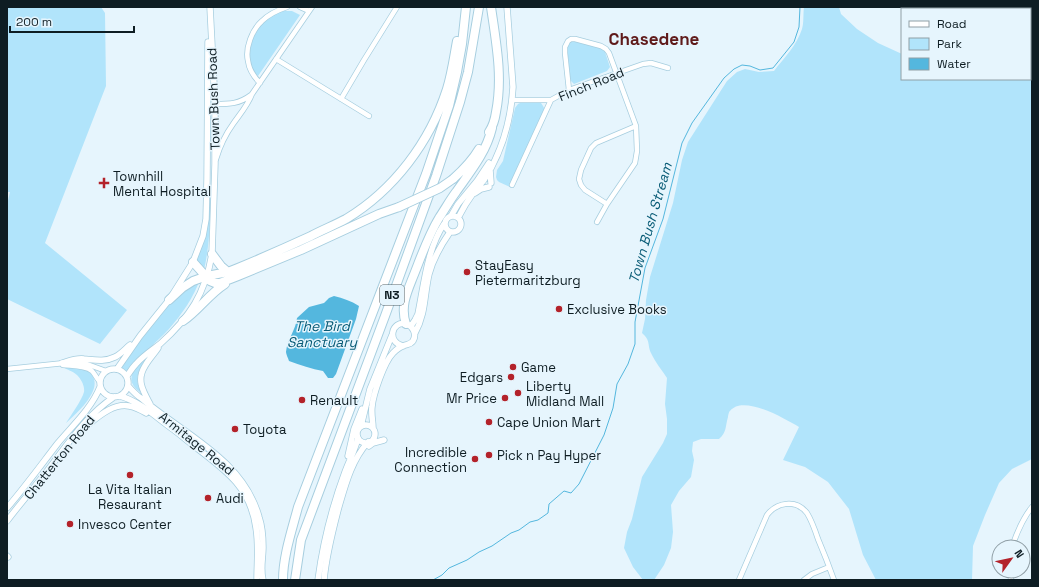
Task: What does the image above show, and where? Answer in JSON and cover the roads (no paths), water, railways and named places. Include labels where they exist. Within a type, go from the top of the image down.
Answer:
[{"type":"highway","name":"N3","points":[[295,580],[301,540],[436,176],[460,102],[468,72],[479,7]]},
{"type":"highway","points":[[408,325],[403,316],[405,300],[431,233],[456,192],[476,165],[490,136],[498,104],[500,81],[491,7]]},
{"type":"highway","name":"N3","points":[[283,580],[289,537],[298,507],[426,174],[448,106],[457,72],[466,10]]},
{"type":"highway","points":[[169,300],[186,285],[193,281],[207,276],[228,272],[340,222],[372,200],[391,183],[418,149],[439,109],[447,89],[461,24],[466,10]]},
{"type":"highway","points":[[193,262],[210,281],[217,283],[227,281],[301,250],[379,214],[400,207],[440,188],[453,179],[474,157],[492,128]]},
{"type":"highway","points":[[212,254],[221,266],[228,272]]},
{"type":"highway","points":[[183,321],[218,289],[238,276]]},
{"type":"street","name":"Town Bush Road","points":[[117,369],[140,336],[169,300],[193,262],[203,236],[206,219],[209,7]]},
{"type":"street","name":"Town Bush Road","points":[[127,376],[136,363],[183,321],[194,306],[204,286],[212,254],[215,104],[209,7]]},
{"type":"street","points":[[260,83],[253,75],[247,60],[250,39],[256,27],[262,21],[269,15],[287,7]]},
{"type":"street","points":[[215,164],[222,142],[230,128],[245,108],[252,94],[310,9],[300,7]]},
{"type":"street","points":[[341,99],[397,7]]},
{"type":"street","points":[[458,218],[490,168],[499,151],[507,127],[512,100],[512,75],[507,7]]},
{"type":"street","points":[[570,90],[565,47],[566,44],[570,40],[575,39],[604,47],[609,53],[636,126],[637,150],[635,163],[607,204],[597,222]]},
{"type":"street","points":[[276,59],[369,116]]},
{"type":"street","name":"Finch Road","points":[[512,100],[551,100],[570,90],[647,63],[668,68]]},
{"type":"street","points":[[207,97],[215,104],[238,103],[252,94]]},
{"type":"street","points":[[512,185],[551,100]]},
{"type":"street","points":[[208,121],[211,110],[215,104]]},
{"type":"street","points":[[607,204],[585,190],[581,185],[579,179],[581,170],[591,148],[596,143],[636,126]]},
{"type":"street","points":[[408,325],[417,317],[430,255],[446,219],[451,216],[458,204],[477,181],[503,139]]},
{"type":"street","points":[[473,194],[490,185],[490,168]]},
{"type":"street","points":[[444,224],[446,229],[450,232],[456,232],[460,229],[461,224],[458,218],[451,216]]},
{"type":"street","points":[[324,580],[330,539],[346,482],[363,448],[375,435],[373,428],[372,406],[374,393],[384,367],[391,355],[413,341],[421,321],[428,277],[432,265],[436,255],[450,232]]},
{"type":"street","points":[[318,580],[325,539],[345,472],[354,429],[393,330],[396,326],[401,324],[408,325],[414,329],[415,333]]},
{"type":"street","points":[[392,334],[394,341],[403,346]]},
{"type":"street","points":[[7,369],[52,365],[73,360],[83,359],[99,361],[114,358],[121,354],[140,336]]},
{"type":"street","points":[[152,407],[142,388],[141,374],[161,342]]},
{"type":"street","points":[[62,363],[84,363],[106,371]]},
{"type":"street","points":[[52,365],[84,368],[92,371],[104,393],[111,397],[117,397],[125,392],[128,386],[128,379],[123,372],[117,369],[111,369],[106,371],[101,376],[100,385]]},
{"type":"street","name":"Chatterton Road","points":[[7,508],[84,413],[95,398],[100,385]]},
{"type":"street","name":"Armitage Road","points":[[128,386],[152,407],[199,441],[226,464],[248,490],[253,500],[261,525],[263,546],[263,580]]},
{"type":"street","points":[[345,472],[358,438],[357,433],[361,426],[368,395]]},
{"type":"street","name":"Armitage Road","points":[[117,397],[133,401],[222,467],[234,479],[250,505],[256,526],[258,550],[257,580]]},
{"type":"street","name":"Chatterton Road","points":[[7,521],[73,436],[99,408],[117,397]]},
{"type":"street","points":[[73,436],[105,412],[120,406],[130,406],[154,416]]},
{"type":"street","points":[[361,426],[367,425],[373,428]]},
{"type":"street","points":[[358,438],[362,442],[368,442]]},
{"type":"street","points":[[355,462],[370,446],[384,440]]},
{"type":"street","points":[[739,580],[767,515],[778,506],[787,503],[800,507],[812,522],[834,580]]},
{"type":"street","points":[[1016,539],[1032,507]]},
{"type":"street","points":[[804,580],[812,574],[829,567]]},
{"type":"water","name":"The Bird Sanctuary","points":[[334,296],[359,306],[356,319],[336,374],[333,378],[328,378],[323,371],[289,361],[286,352],[297,318],[309,307],[324,303],[329,298]]},
{"type":"waterway","name":"Town Bush Stream","points":[[433,580],[442,575],[449,568],[492,546],[530,522],[538,520],[548,513],[549,504],[564,491],[571,493],[579,484],[604,435],[613,408],[617,384],[628,364],[635,344],[635,322],[645,268],[663,219],[682,143],[692,123],[724,78],[734,69],[742,65],[760,70],[773,68],[794,42],[799,27],[800,7]]},
{"type":"place","name":"Townhill Mental Hospital","points":[[104,183]]},
{"type":"place","name":"StayEasy Pietermaritzburg","points":[[467,272]]},
{"type":"place","name":"Exclusive Books","points":[[559,309]]},
{"type":"place","name":"Game","points":[[513,367]]},
{"type":"place","name":"Edgars","points":[[511,377]]},
{"type":"place","name":"Liberty Midland Mall","points":[[518,393]]},
{"type":"place","name":"Mr Price","points":[[505,398]]},
{"type":"place","name":"Renault","points":[[302,400]]},
{"type":"place","name":"Cape Union Mart","points":[[489,422]]},
{"type":"place","name":"Toyota","points":[[235,429]]},
{"type":"place","name":"Pick n Pay Hyper","points":[[489,455]]},
{"type":"place","name":"Incredible Connection","points":[[475,459]]},
{"type":"place","name":"La Vita Italian Resaurant","points":[[130,475]]},
{"type":"place","name":"Audi","points":[[208,498]]},
{"type":"place","name":"Invesco Center","points":[[70,524]]},
{"type":"district","name":"Chasedene","points":[[654,39]]}]
